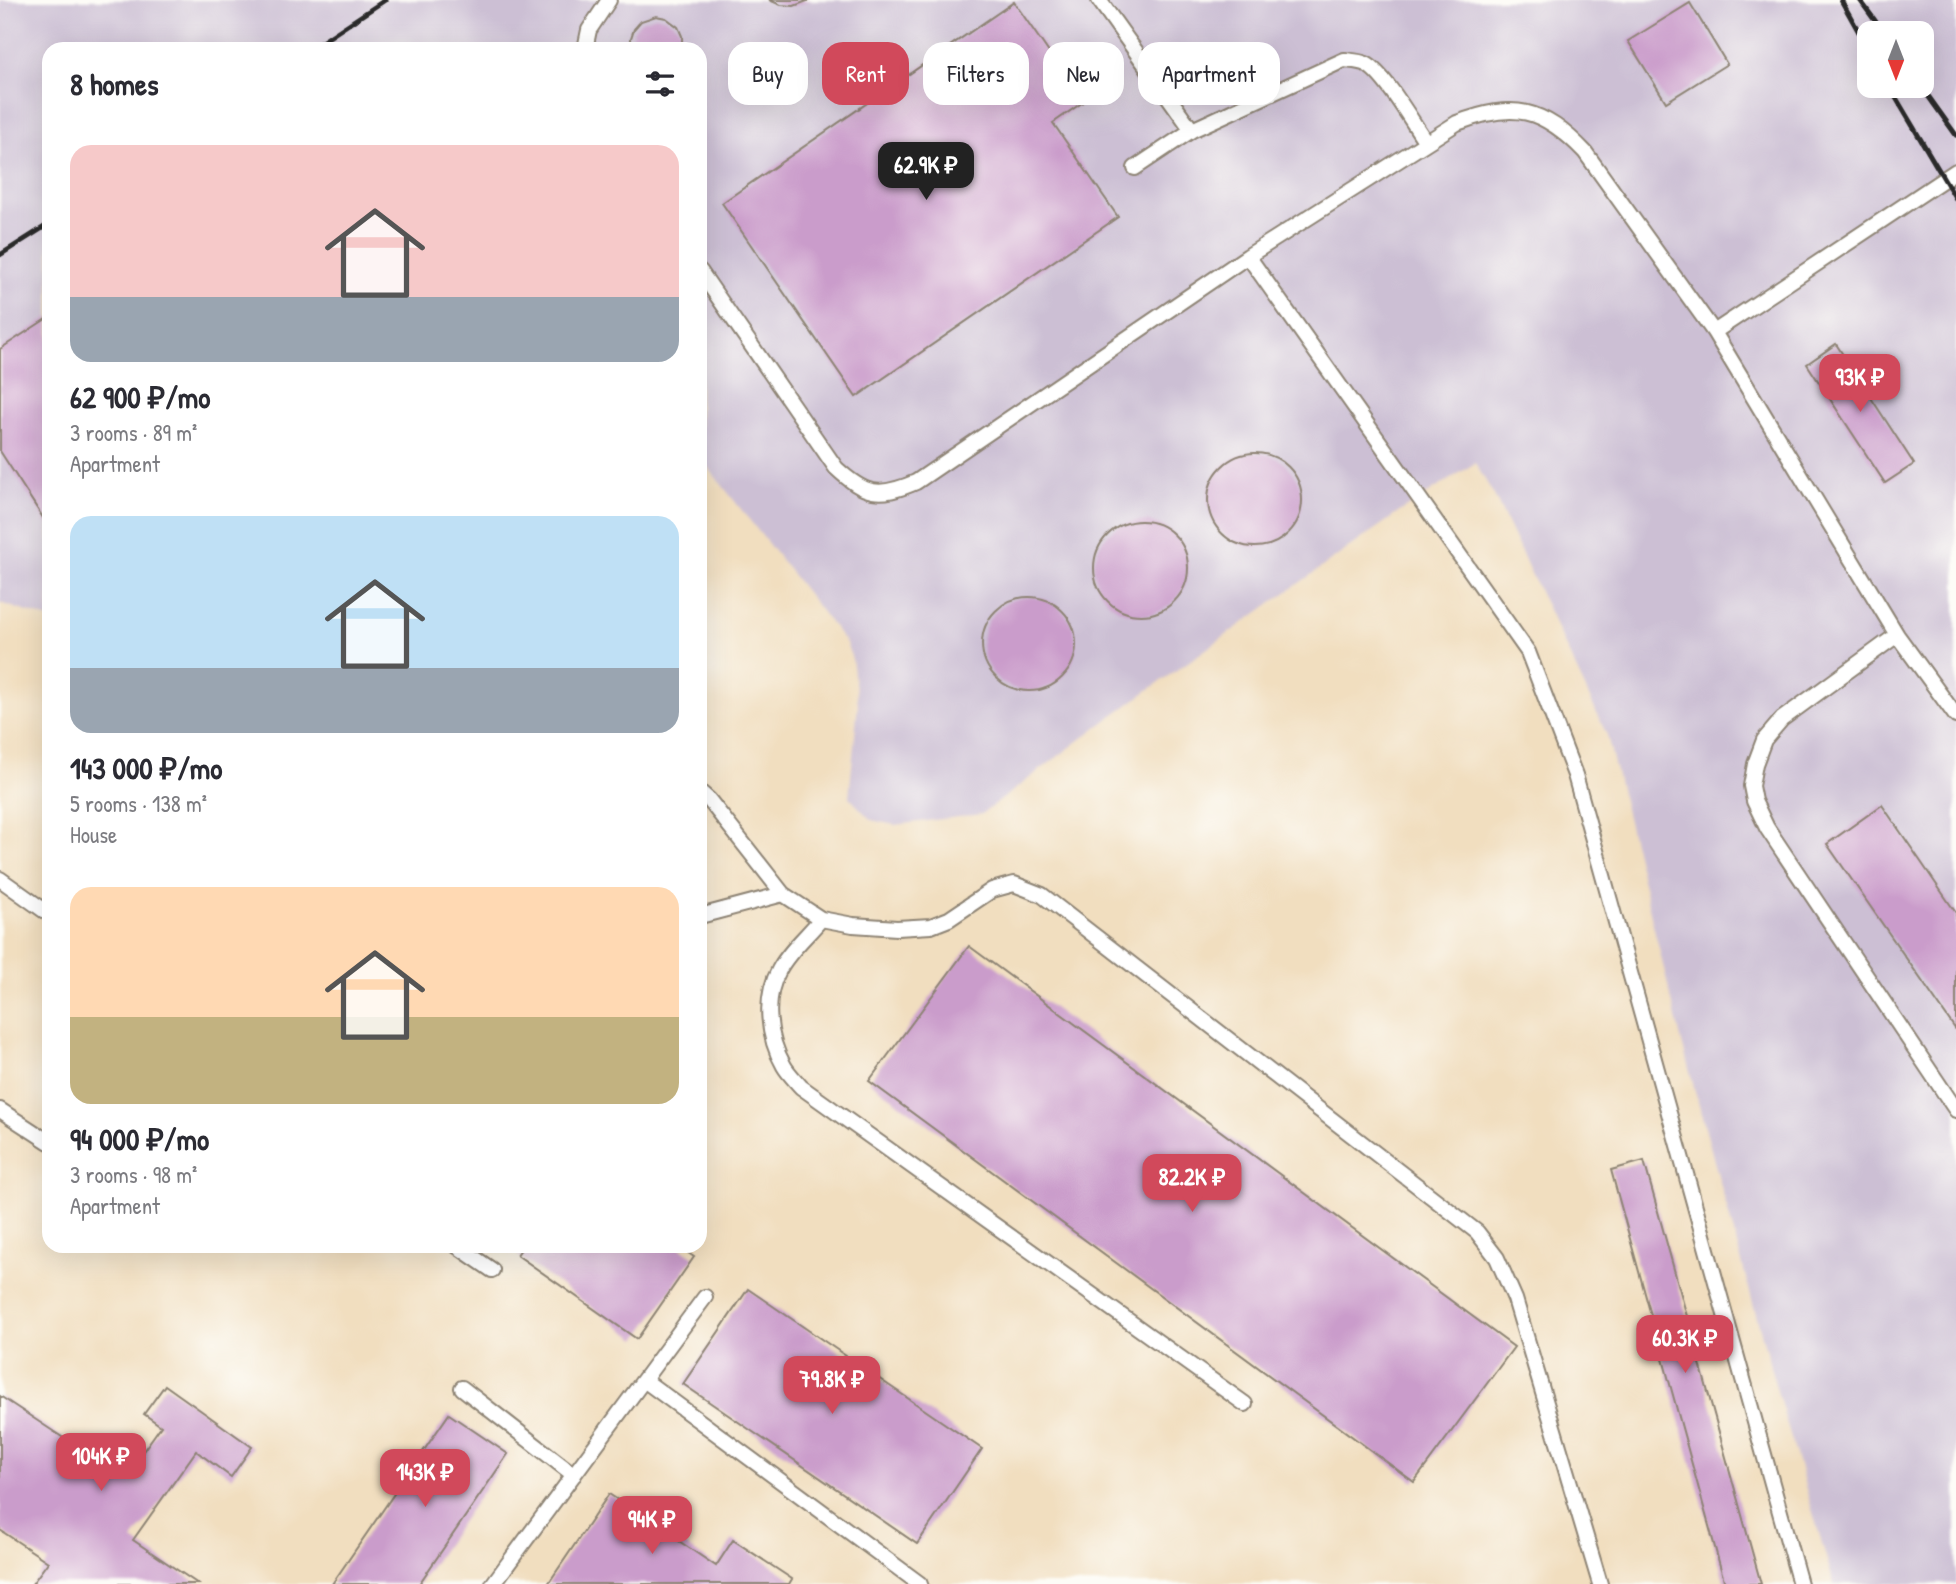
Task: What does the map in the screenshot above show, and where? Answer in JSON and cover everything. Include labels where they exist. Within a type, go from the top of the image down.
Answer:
[{"type":"lane","points":[[586,42],[589,30],[609,0]]},
{"type":"lane","points":[[1099,0],[1192,130]]},
{"type":"lane","points":[[1135,168],[1192,130],[1344,60],[1368,65],[1379,75],[1426,142]]},
{"type":"lane","points":[[707,281],[836,468],[854,485],[872,492],[893,492],[916,482],[1248,256],[1457,123],[1479,114],[1503,110],[1527,111],[1565,130],[1586,152],[1714,332],[1897,635],[1956,716]]},
{"type":"lane","points":[[1714,332],[1956,171]]},
{"type":"lane","points":[[1248,256],[1528,652],[1575,775],[1800,1584]]},
{"type":"lane","points":[[1897,635],[1782,719],[1763,740],[1751,786],[1754,801],[1767,828],[1956,1110]]},
{"type":"lane","points":[[707,798],[783,894],[821,919],[853,925],[897,928],[931,926],[949,919],[992,890],[1014,884],[1042,895],[1477,1232],[1497,1258],[1515,1299],[1600,1584]]},
{"type":"lane","points":[[0,879],[42,909]]},
{"type":"lane","points":[[707,914],[783,894]]},
{"type":"lane","points":[[821,919],[779,968],[771,990],[769,1014],[774,1041],[784,1066],[801,1087],[1245,1404]]},
{"type":"lane","points":[[0,1110],[42,1137]]},
{"type":"lane","points":[[467,1253],[492,1270]]},
{"type":"lane","points":[[493,1584],[705,1297]]},
{"type":"lane","points":[[644,1380],[920,1584]]},
{"type":"lane","points":[[462,1388],[574,1475]]},
{"type":"shaded area","points":[[0,0],[1956,0],[1956,1584],[1834,1584],[1777,1391],[1683,1047],[1607,735],[1494,495],[1475,463],[1401,511],[1109,718],[982,814],[895,825],[871,820],[849,797],[858,704],[852,659],[846,643],[707,466],[707,42],[42,42],[42,617],[0,603]]},
{"type":"building","points":[[769,0],[810,0],[794,6]]},
{"type":"building","points":[[1014,2],[1043,44],[1043,105],[1079,105],[1053,123],[1118,217],[856,397],[722,203],[864,105],[909,105],[909,74],[923,65],[923,105],[1029,105],[1029,42],[956,42]]},
{"type":"building","points":[[1690,3],[1727,64],[1666,102],[1628,41]]},
{"type":"building","points":[[656,16],[666,18],[678,27],[682,42],[631,42],[634,29],[641,21]]},
{"type":"building","points":[[42,322],[42,516],[0,451],[0,349]]},
{"type":"building","points":[[1836,344],[1914,464],[1885,483],[1807,364]]},
{"type":"building","points":[[1255,453],[1273,456],[1288,467],[1299,482],[1302,500],[1299,518],[1288,533],[1273,544],[1255,547],[1237,544],[1222,533],[1211,518],[1208,500],[1211,482],[1222,467],[1237,456]]},
{"type":"building","points":[[1141,521],[1159,525],[1174,535],[1184,550],[1188,568],[1184,586],[1174,601],[1159,611],[1141,615],[1123,611],[1108,601],[1098,586],[1094,568],[1098,550],[1108,535],[1123,525]]},
{"type":"building","points":[[1029,597],[1047,600],[1062,611],[1073,626],[1076,644],[1073,662],[1062,677],[1047,688],[1029,691],[1011,688],[996,677],[985,662],[982,644],[985,626],[996,611],[1011,600]]},
{"type":"building","points":[[1882,805],[1956,913],[1956,1030],[1827,844]]},
{"type":"building","points":[[969,946],[1514,1347],[1414,1482],[869,1081]]},
{"type":"building","points":[[1644,1161],[1761,1584],[1725,1584],[1611,1170]]},
{"type":"building","points":[[688,1253],[694,1257],[637,1339],[517,1255]]},
{"type":"building","points":[[748,1289],[982,1449],[917,1544],[683,1384]]},
{"type":"building","points":[[165,1385],[252,1447],[231,1477],[196,1451],[133,1540],[198,1584],[32,1584],[48,1562],[0,1530],[0,1396],[124,1478],[161,1426],[144,1414]]},
{"type":"building","points":[[449,1414],[508,1454],[419,1584],[332,1584]]},
{"type":"building","points":[[609,1494],[716,1566],[733,1540],[792,1579],[789,1584],[548,1584]]},
{"type":"railway","points":[[322,42],[385,0]]},
{"type":"railway","points":[[1841,0],[1857,29]]},
{"type":"railway","points":[[1860,0],[1875,21]]},
{"type":"railway","points":[[1896,98],[1956,199]]},
{"type":"railway","points":[[1930,98],[1956,135]]},
{"type":"railway","points":[[0,255],[42,228]]}]
